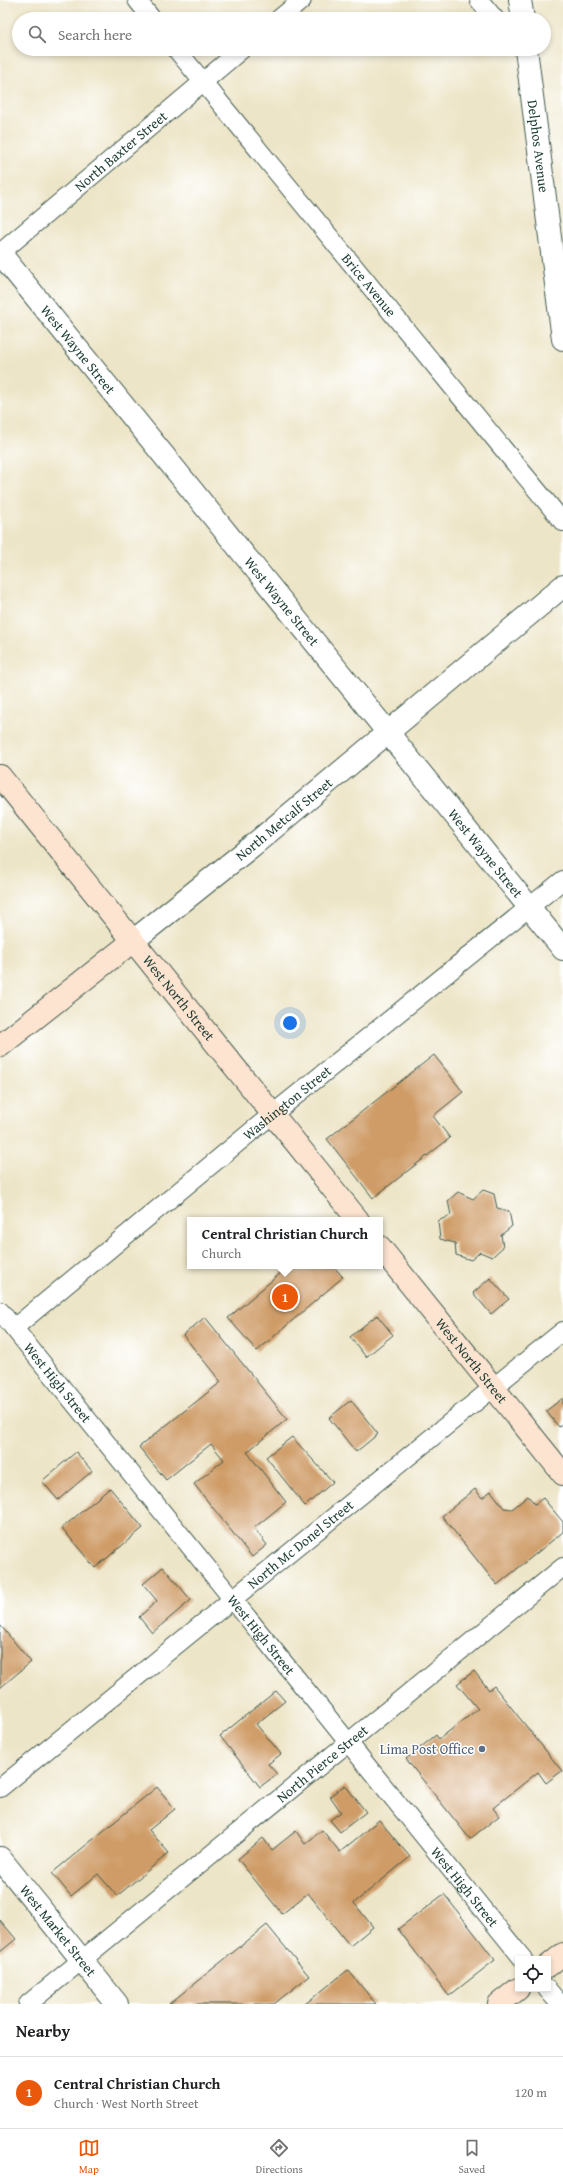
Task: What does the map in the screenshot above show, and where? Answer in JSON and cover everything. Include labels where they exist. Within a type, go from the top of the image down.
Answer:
[{"type":"main road","name":"West North Street","points":[[0,776],[356,1217]]},
{"type":"main road","name":"North Metcalf Street","points":[[0,1046],[133,941]]},
{"type":"main road","name":"West North Street","points":[[383,1251],[563,1474]]},
{"type":"main road","points":[[551,1964],[563,1954]]},
{"type":"main road","points":[[499,2004],[515,1991]]},
{"type":"street","points":[[137,0],[146,12]]},
{"type":"street","points":[[287,12],[302,0]]},
{"type":"street","points":[[479,0],[489,12]]},
{"type":"street","points":[[520,0],[522,12]]},
{"type":"street","name":"Brice Avenue","points":[[182,56],[563,522]]},
{"type":"street","name":"North Baxter Street","points":[[0,253],[109,163],[234,56]]},
{"type":"street","name":"Delphos Avenue","points":[[526,56],[563,339]]},
{"type":"street","name":"West Wayne Street","points":[[0,253],[563,949]]},
{"type":"street","name":"North Metcalf Street","points":[[133,941],[252,846],[563,586]]},
{"type":"street","name":"Washington Street","points":[[14,1328],[272,1114],[563,880]]},
{"type":"street","name":"West High Street","points":[[0,1311],[521,1956]]},
{"type":"street","name":"North Mc Donel Street","points":[[0,1788],[563,1331]]},
{"type":"street","name":"North Pierce Street","points":[[28,2004],[563,1567]]},
{"type":"street","name":"West Market Street","points":[[0,1858],[117,2004]]},
{"type":"street","points":[[550,1992],[560,2004]]},
{"type":"building","points":[[434,1055],[463,1092],[433,1116],[450,1138],[373,1198],[327,1139]]},
{"type":"building","points":[[483,1190],[494,1194],[497,1208],[509,1211],[512,1226],[501,1235],[503,1247],[492,1257],[480,1252],[471,1260],[456,1255],[455,1243],[440,1239],[438,1221],[451,1215],[448,1201],[458,1192],[473,1199]]},
{"type":"building","points":[[285,1269],[336,1269],[343,1277],[257,1351],[228,1318]]},
{"type":"building","points":[[490,1278],[509,1299],[491,1314],[473,1293]]},
{"type":"building","points":[[377,1315],[393,1335],[366,1357],[350,1337]]},
{"type":"building","points":[[205,1317],[287,1419],[247,1452],[286,1502],[254,1528],[267,1545],[252,1557],[194,1484],[224,1460],[211,1444],[166,1480],[139,1447],[221,1382],[183,1335]]},
{"type":"building","points":[[563,1398],[563,1424],[559,1427],[546,1411]]},
{"type":"building","points":[[351,1400],[378,1434],[356,1452],[329,1418]]},
{"type":"building","points":[[292,1437],[333,1482],[305,1506],[266,1457]]},
{"type":"building","points":[[76,1452],[92,1471],[58,1500],[42,1481]]},
{"type":"building","points":[[110,1488],[143,1528],[95,1568],[62,1528]]},
{"type":"building","points":[[475,1489],[482,1498],[491,1491],[504,1508],[512,1509],[528,1496],[535,1504],[543,1498],[563,1522],[563,1532],[497,1585],[442,1516]]},
{"type":"building","points":[[163,1567],[191,1600],[152,1633],[139,1617],[157,1601],[143,1584]]},
{"type":"building","points":[[0,1625],[31,1662],[0,1688]]},
{"type":"building","name":"Lima Post Office","points":[[474,1671],[489,1690],[494,1686],[562,1771],[546,1783],[538,1772],[493,1808],[499,1816],[470,1839],[406,1759],[436,1735],[439,1739],[478,1709],[457,1684]]},
{"type":"building","points":[[276,1691],[285,1701],[256,1724],[281,1754],[268,1764],[277,1774],[260,1787],[220,1736]]},
{"type":"building","points":[[345,1785],[366,1812],[340,1832],[330,1820],[341,1812],[330,1796]]},
{"type":"building","points":[[157,1787],[175,1809],[149,1830],[169,1853],[117,1896],[98,1874],[71,1896],[52,1873]]},
{"type":"building","points":[[379,1820],[410,1857],[354,1903],[373,1927],[350,1946],[308,1893],[282,1914],[238,1859],[263,1838],[272,1850],[296,1831],[305,1844],[322,1830],[340,1852]]},
{"type":"building","points":[[444,1894],[495,1960],[449,1996],[398,1929]]},
{"type":"building","points":[[0,1920],[16,1939],[0,1952]]},
{"type":"building","points":[[267,1925],[309,1976],[274,2004],[169,2004]]},
{"type":"building","points":[[348,1970],[376,2004],[305,2004]]},
{"type":"place","name":"Central Christian Church","points":[[285,1297]]},
{"type":"place","name":"Lima Post Office","points":[[482,1749]]}]
